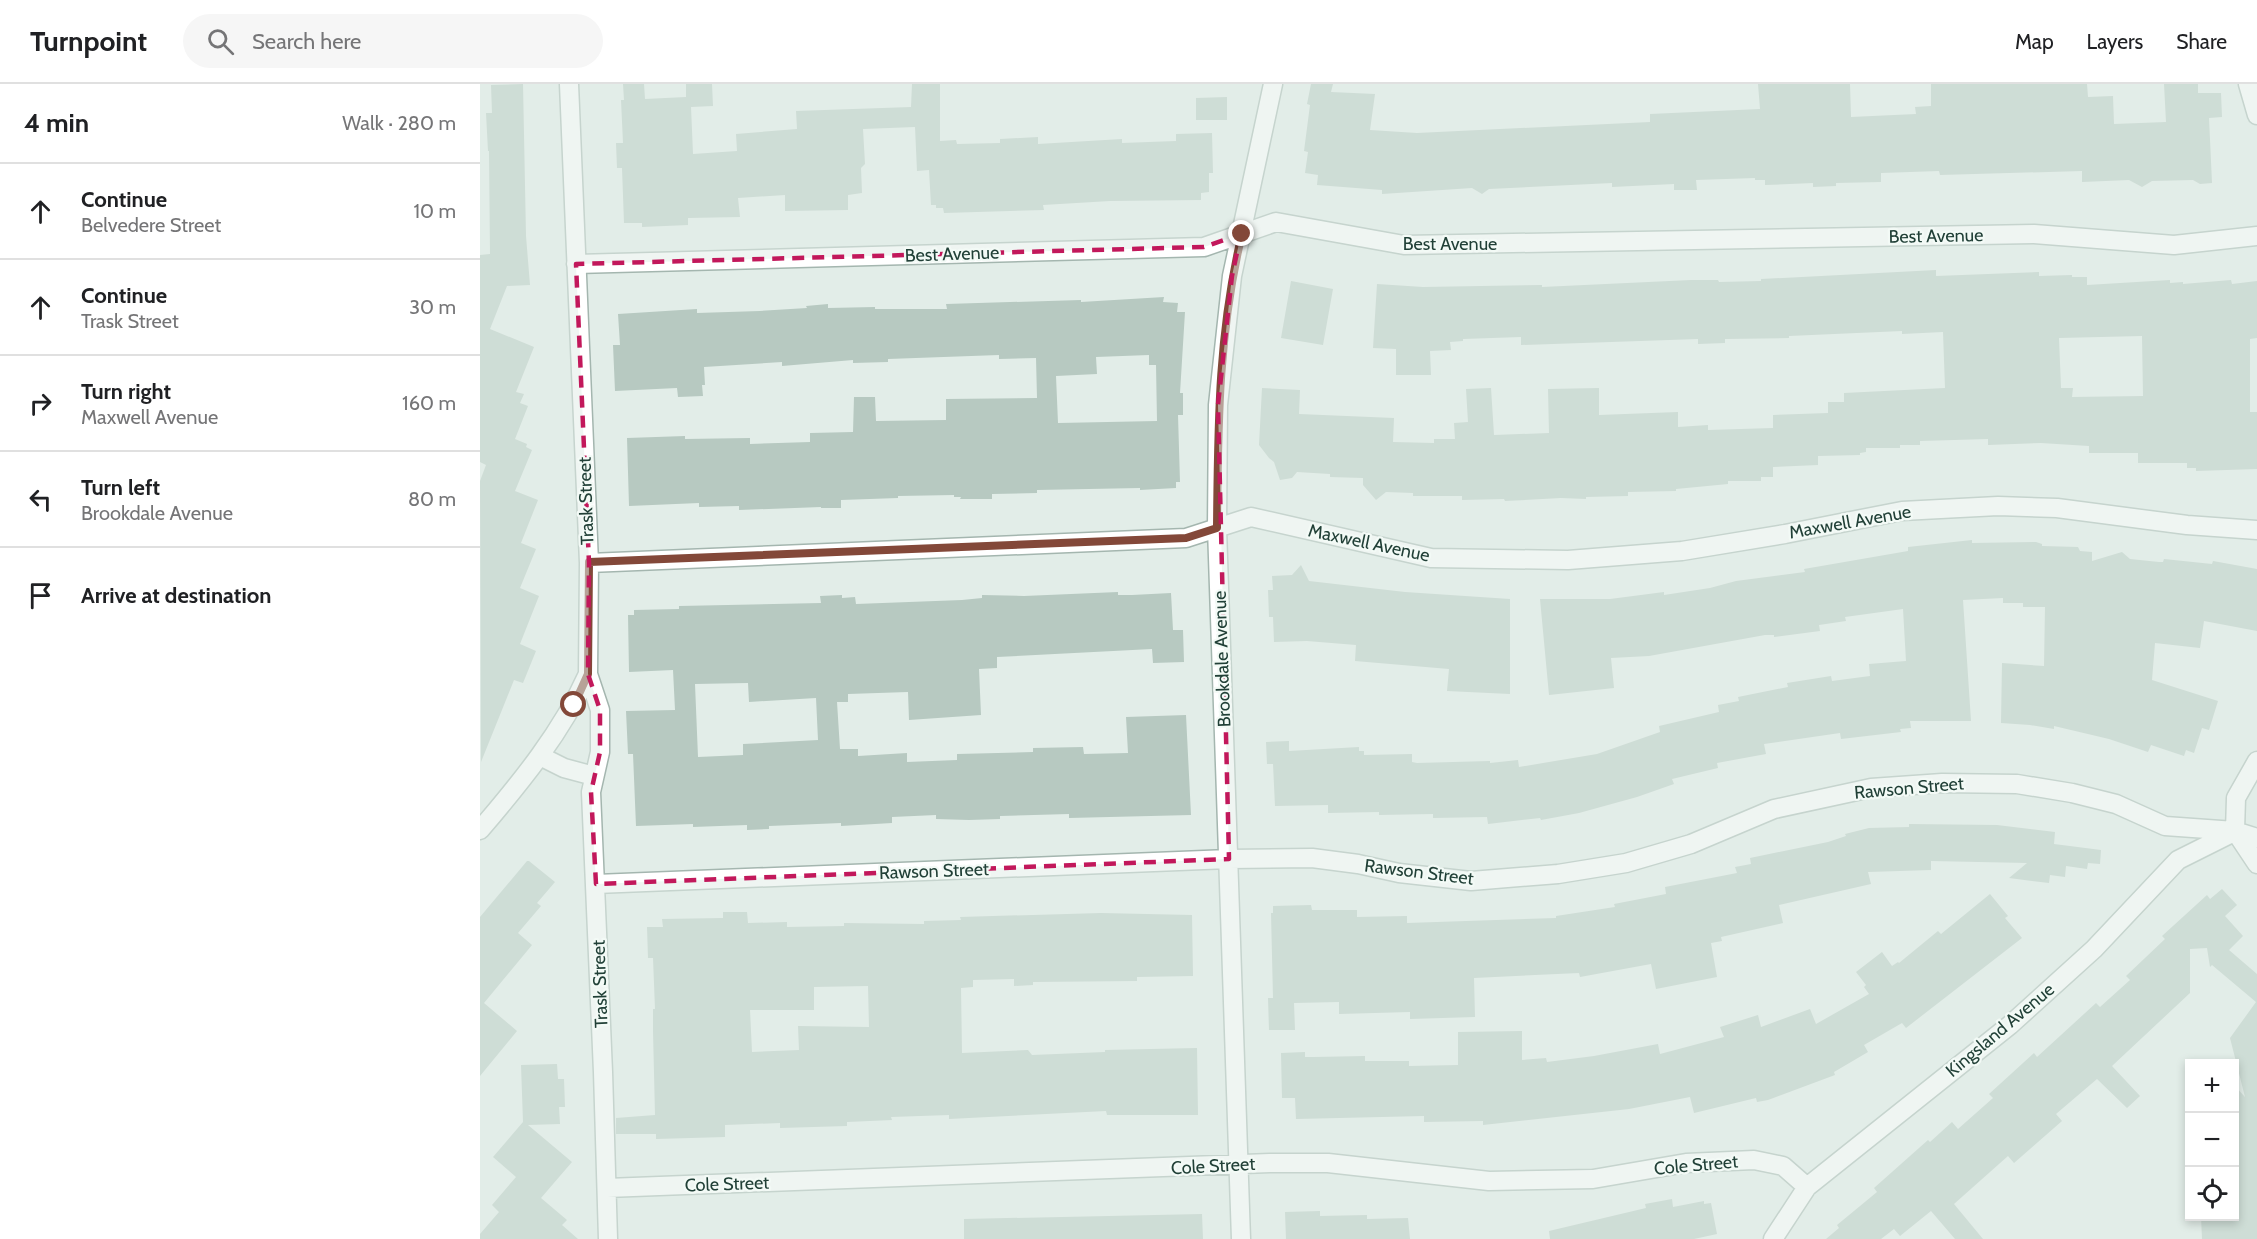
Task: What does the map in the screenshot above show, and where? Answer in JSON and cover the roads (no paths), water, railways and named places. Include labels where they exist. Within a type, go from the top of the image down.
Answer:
[{"type":"street","name":"Trask Street","points":[[569,84],[589,562],[588,674],[600,710],[600,752],[591,792],[608,1239]]},
{"type":"street","name":"Brookdale Avenue","points":[[1241,1239],[1217,528],[1218,405],[1232,276],[1273,84]]},
{"type":"street","points":[[2248,84],[2257,115]]},
{"type":"street","name":"Best Avenue","points":[[576,264],[1204,247],[1276,222],[1404,245],[2034,234],[2174,244],[2257,237]]},
{"type":"street","name":"Maxwell Avenue","points":[[589,562],[1186,538],[1251,517],[1431,558],[1568,560],[1682,551],[1902,511],[1998,506],[2057,508],[2187,525],[2257,530]]},
{"type":"street","points":[[480,830],[540,756],[574,705],[588,674]]},
{"type":"street","points":[[540,756],[564,768],[594,776]]},
{"type":"street","points":[[2257,761],[2236,798],[2235,831],[2257,864]]},
{"type":"street","name":"Rawson Street","points":[[596,884],[1229,859],[1312,858],[1358,864],[1399,873],[1471,881],[1558,874],[1626,863],[1691,844],[1774,809],[1871,788],[1942,783],[2017,784],[2072,793],[2116,804],[2165,826],[2235,831],[2257,838]]},
{"type":"street","name":"Kingsland Avenue","points":[[1773,1239],[1808,1187],[2010,1025],[2094,949],[2178,860],[2235,831]]},
{"type":"street","name":"Cole Street","points":[[607,1188],[1328,1163],[1489,1181],[1593,1179],[1686,1163],[1754,1160],[1783,1166],[1808,1187]]}]
